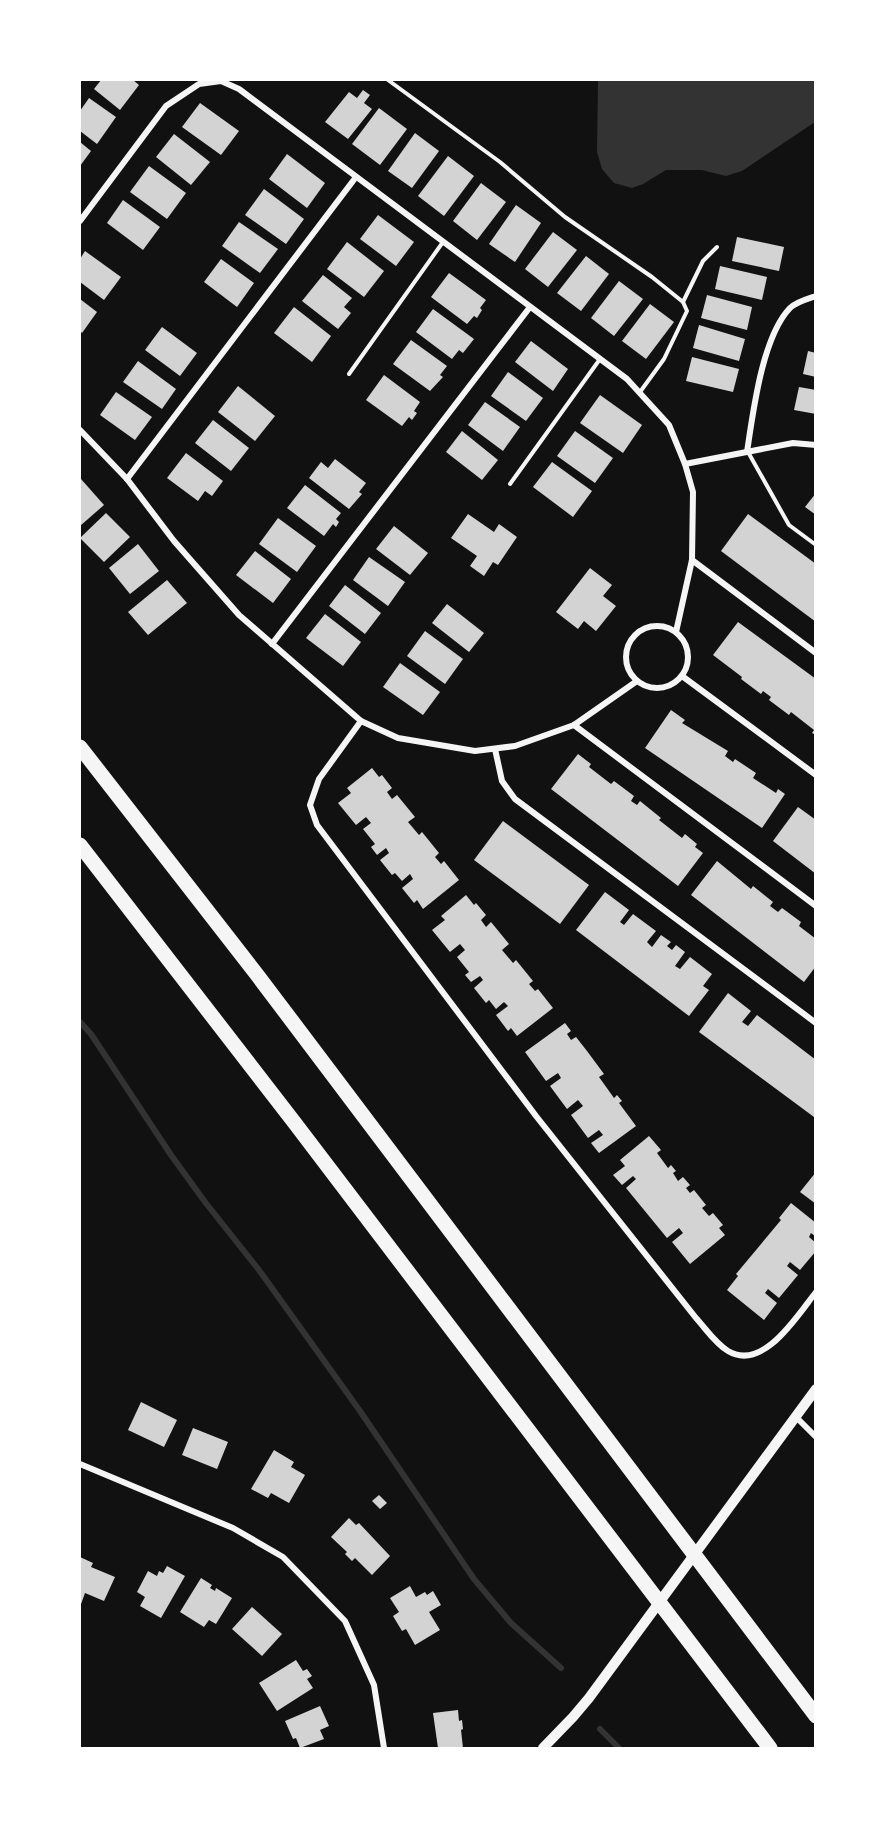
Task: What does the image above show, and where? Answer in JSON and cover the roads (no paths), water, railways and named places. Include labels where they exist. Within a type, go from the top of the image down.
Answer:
[{"type":"highway","points":[[80,747],[258,976],[816,1716]]},
{"type":"highway","points":[[80,845],[770,1749]]},
{"type":"street","points":[[80,221],[166,106],[199,84],[221,81],[239,89],[627,379],[669,425],[685,464],[693,492],[692,560],[675,632]]},
{"type":"street","points":[[127,479],[357,177]]},
{"type":"street","points":[[747,452],[755,400],[778,326],[791,307],[816,296]]},
{"type":"street","points":[[272,644],[530,307]]},
{"type":"street","points":[[80,430],[127,479],[174,541],[239,615],[361,721],[398,738],[475,751],[515,746],[574,725],[637,681]]},
{"type":"street","points":[[685,464],[793,442],[816,445]]},
{"type":"street","points":[[692,560],[816,652]]},
{"type":"street","points":[[662,626],[675,632],[684,641],[688,652],[688,662],[682,676],[669,686],[645,686],[637,681],[627,667],[626,658],[633,638],[647,628],[662,626]]},
{"type":"street","points":[[682,676],[816,775]]},
{"type":"street","points":[[361,721],[320,779],[310,805],[317,825],[529,1106],[696,1318],[717,1342],[730,1352],[746,1357],[758,1354],[785,1332],[816,1292]]},
{"type":"street","points":[[574,725],[816,906]]},
{"type":"street","points":[[495,748],[502,781],[516,799],[816,1023]]},
{"type":"street","points":[[543,1749],[589,1698],[816,1389]]},
{"type":"street","points":[[795,1416],[816,1437]]},
{"type":"street","points":[[80,1464],[233,1528],[283,1557],[345,1621],[374,1685],[384,1749]]},
{"type":"lane","points":[[388,80],[500,162],[565,217],[652,277],[683,302],[687,311],[664,359],[639,393]]},
{"type":"lane","points":[[349,374],[443,242]]},
{"type":"lane","points":[[683,302],[703,261],[717,247]]},
{"type":"lane","points":[[510,484],[600,359]]},
{"type":"lane","points":[[747,452],[789,525],[816,545]]},
{"type":"waterway","points":[[80,1022],[91,1034],[171,1155],[259,1270],[360,1411],[474,1579],[511,1623],[561,1668]]},
{"type":"waterway","points":[[600,1729],[619,1748]]}]
